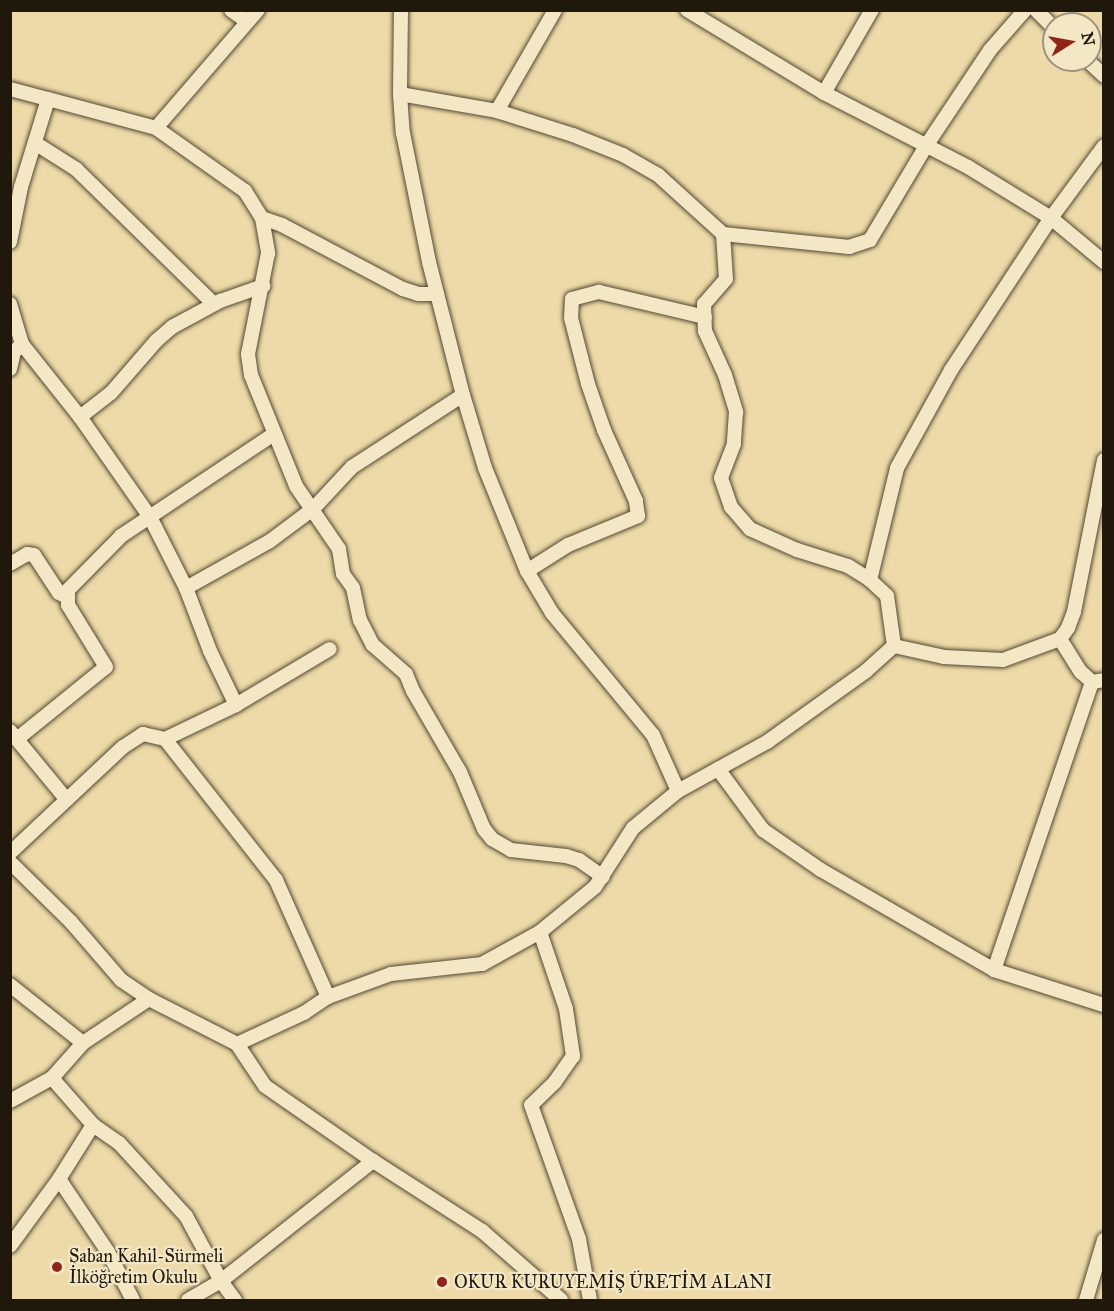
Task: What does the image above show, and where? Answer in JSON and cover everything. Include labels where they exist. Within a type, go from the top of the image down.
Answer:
[{"type":"street","points":[[231,10],[246,21]]},
{"type":"street","points":[[156,128],[246,21],[258,10]]},
{"type":"street","points":[[401,10],[400,94],[404,133],[437,294],[485,468],[527,571],[552,613],[652,735],[678,791]]},
{"type":"street","points":[[687,10],[824,93],[968,167],[1051,218],[1104,262]]},
{"type":"street","points":[[824,93],[872,10]]},
{"type":"street","points":[[400,94],[497,111],[573,135],[623,155],[658,175],[723,234],[849,247],[870,240],[926,146],[990,50],[1025,10]]},
{"type":"street","points":[[497,111],[551,12]]},
{"type":"street","points":[[10,90],[156,128],[245,191],[262,218],[268,253],[248,354],[251,375],[296,486],[339,549],[343,574],[353,588],[360,621],[373,645],[406,674],[413,691],[460,772],[487,834],[498,844],[511,850],[573,858],[603,877]]},
{"type":"street","points":[[10,242],[16,185],[35,143],[48,99]]},
{"type":"street","points":[[35,143],[76,169],[214,304]]},
{"type":"street","points":[[870,580],[897,468],[951,370],[1051,218],[1104,146]]},
{"type":"street","points":[[262,218],[296,232],[360,269],[403,289],[418,294],[437,294]]},
{"type":"street","points":[[723,234],[726,279],[704,304],[705,331],[725,375],[736,412],[734,444],[722,478],[731,507],[750,529],[797,550],[848,566],[870,580],[887,596],[894,646]]},
{"type":"street","points":[[80,417],[117,387],[163,334],[214,304],[263,286]]},
{"type":"street","points":[[527,571],[568,545],[638,516],[636,501],[604,430],[588,384],[571,318],[572,299],[600,292],[705,317]]},
{"type":"street","points":[[10,304],[22,344],[80,417],[150,517],[186,588],[210,651],[236,705]]},
{"type":"street","points":[[10,369],[14,352],[22,344]]},
{"type":"street","points":[[186,588],[270,541],[313,509],[352,467],[463,395]]},
{"type":"street","points":[[66,799],[14,735],[106,667],[76,620],[67,597],[68,590],[111,544],[274,434]]},
{"type":"street","points":[[894,646],[944,657],[1003,660],[1060,639],[1068,628],[1074,612],[1098,515],[1104,460]]},
{"type":"street","points":[[10,564],[27,554],[34,555],[59,593],[67,597]]},
{"type":"street","points":[[994,970],[1098,681],[1082,672],[1060,639]]},
{"type":"street","points":[[237,1044],[304,1013],[328,997],[391,974],[482,964],[540,932],[595,887],[633,828],[678,791],[767,742],[866,671],[894,646]]},
{"type":"street","points":[[10,853],[123,747],[143,734],[165,739],[236,705],[330,649]]},
{"type":"street","points":[[165,739],[276,879],[328,997]]},
{"type":"street","points":[[718,769],[763,830],[791,851],[994,970],[1104,1005]]},
{"type":"street","points":[[10,862],[71,922],[122,980],[149,999],[237,1044],[265,1086],[373,1161],[482,1231],[561,1300]]},
{"type":"street","points":[[540,932],[566,1010],[573,1056],[555,1082],[531,1105],[579,1239],[590,1300]]},
{"type":"street","points":[[10,985],[83,1042]]},
{"type":"street","points":[[10,1101],[52,1078],[83,1042],[149,999]]},
{"type":"street","points":[[52,1078],[93,1125],[119,1143],[186,1216],[221,1281],[235,1300]]},
{"type":"street","points":[[10,1246],[59,1179],[93,1125]]},
{"type":"street","points":[[188,1300],[221,1281],[373,1161]]},
{"type":"street","points":[[59,1179],[108,1252],[133,1300]]},
{"type":"street","points":[[1086,1300],[1104,1240]]},
{"type":"place","name":"Şaban Kahil-Sürmeli İlköğretim Okulu","points":[[57,1267]]},
{"type":"place","name":"OKUR KURUYEMİŞ ÜRETİM ALANI","points":[[442,1282]]}]
